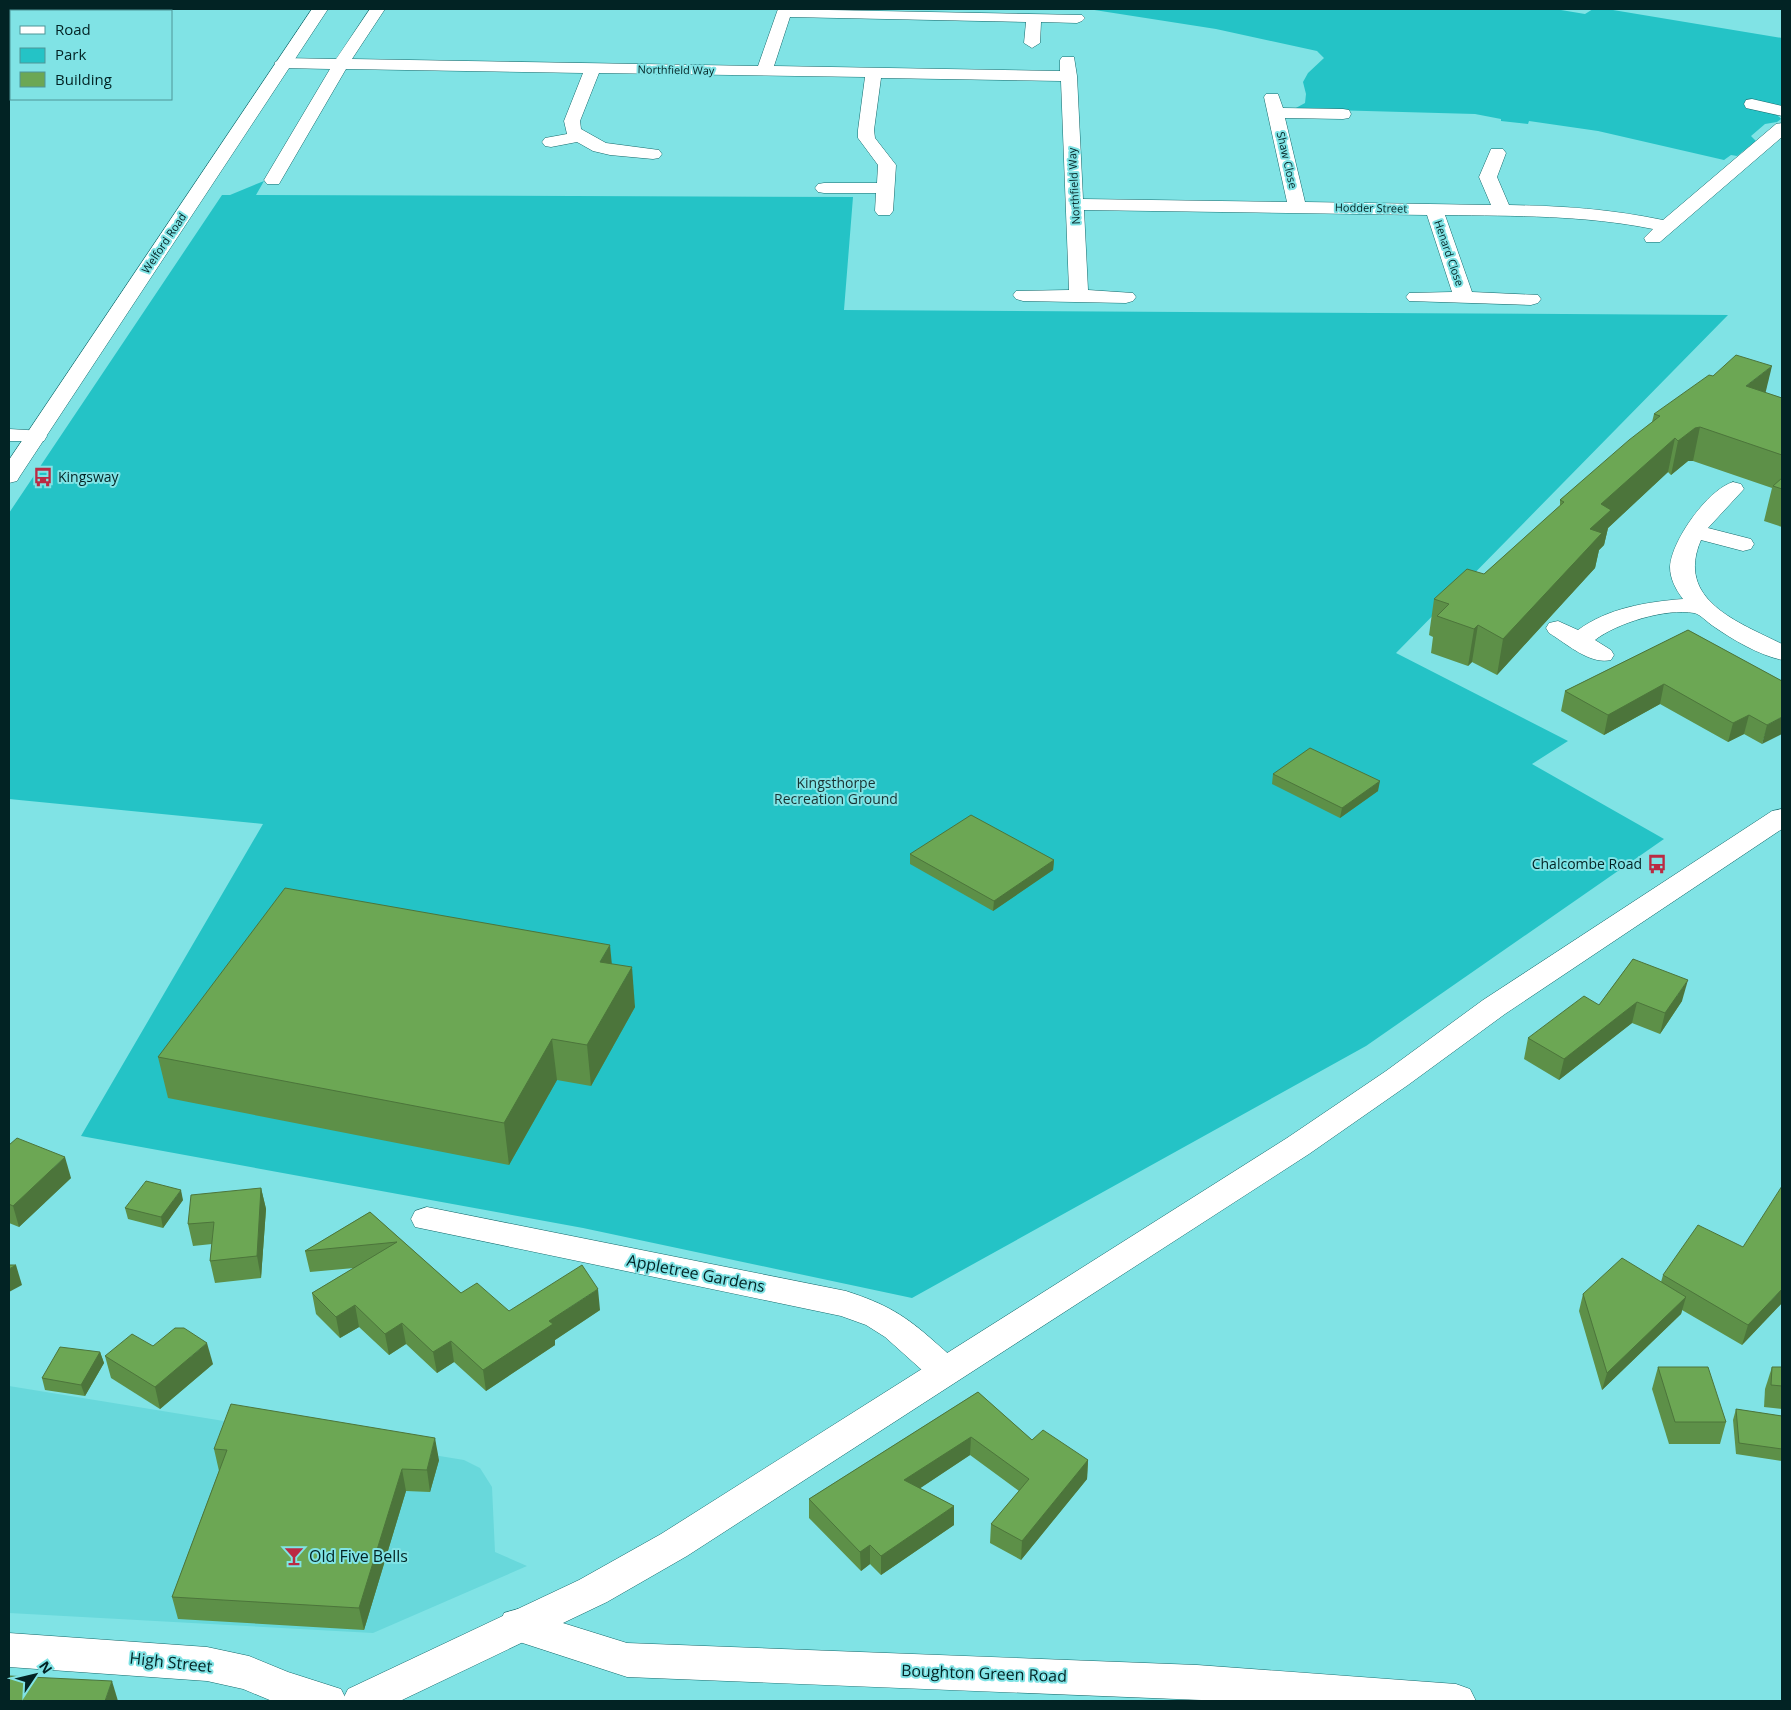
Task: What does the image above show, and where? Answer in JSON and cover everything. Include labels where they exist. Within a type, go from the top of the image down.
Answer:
[{"type":"main road","name":"Welford Road","points":[[9,476],[320,9]]},
{"type":"main road","points":[[274,180],[341,64],[377,9]]},
{"type":"main road","points":[[764,71],[784,10],[1077,18]]},
{"type":"main road","points":[[1032,43],[1034,17]]},
{"type":"main road","name":"Northfield Way","points":[[282,64],[874,73],[1068,68],[1079,296]]},
{"type":"main road","points":[[593,69],[572,121],[573,130],[578,136],[602,148],[653,154]]},
{"type":"main road","points":[[874,73],[866,130],[872,145],[887,165],[884,211]]},
{"type":"main road","points":[[1752,104],[1782,111]]},
{"type":"main road","name":"Shaw Close","points":[[1297,207],[1274,105],[1343,114]]},
{"type":"main road","points":[[1650,241],[1782,128]]},
{"type":"main road","points":[[550,142],[578,136]]},
{"type":"main road","points":[[1497,153],[1488,177],[1502,211]]},
{"type":"main road","points":[[824,188],[886,188]]},
{"type":"main road","name":"Hodder Street","points":[[1075,204],[1434,209],[1596,214],[1666,226]]},
{"type":"main road","name":"Henard Close","points":[[1434,209],[1464,298]]},
{"type":"main road","points":[[1024,296],[1126,296]]},
{"type":"main road","name":"Henard Close","points":[[1416,297],[1530,299]]},
{"type":"main road","points":[[9,435],[36,436]]},
{"type":"main road","points":[[1732,489],[1720,500],[1694,532],[1683,557],[1682,567],[1685,581],[1691,594],[1702,606],[1734,628],[1782,653]]},
{"type":"main road","points":[[1694,532],[1743,544]]},
{"type":"main road","points":[[1580,640],[1592,629],[1626,614],[1660,608],[1702,606]]},
{"type":"main road","points":[[1558,628],[1602,655]]},
{"type":"main road","points":[[362,1701],[592,1591],[643,1564],[1213,1202],[1339,1119],[1502,1002],[1782,817]]},
{"type":"main road","name":"Appletree Gardens","points":[[427,1219],[846,1304],[878,1316],[897,1328],[945,1371]]},
{"type":"main road","name":"Boughton Green Road","points":[[518,1625],[627,1660],[1197,1682],[1456,1701]]},
{"type":"main road","name":"High Street","points":[[9,1650],[207,1664],[249,1673],[280,1687],[328,1701]]},
{"type":"shaded area","points":[[9,1386],[464,1460],[480,1468],[492,1487],[495,1552],[527,1566],[373,1633],[9,1613]]},
{"type":"green space","points":[[1088,9],[1555,9],[1585,14],[1593,9],[1607,9],[1782,38],[1782,107],[1750,100],[1744,105],[1769,111],[1781,119],[1777,122],[1765,124],[1751,136],[1756,141],[1737,156],[1731,155],[1724,160],[1598,131],[1529,121],[1528,124],[1501,121],[1501,119],[1475,114],[1294,109],[1305,103],[1306,94],[1303,82],[1308,73],[1324,58],[1317,51],[1216,29]]},
{"type":"green space","name":"Kingsthorpe Recreation Ground","points":[[264,181],[256,195],[853,197],[844,310],[1728,315],[1396,653],[1568,741],[1532,764],[1664,839],[1366,1046],[912,1298],[583,1228],[81,1136],[263,824],[9,799],[9,513],[222,195],[230,195]]},
{"type":"building","points":[[1736,355],[1772,366],[1746,386],[1782,398],[1782,455],[1700,427],[1695,428],[1678,441],[1675,438],[1601,504],[1611,510],[1590,529],[1602,533],[1503,639],[1478,625],[1474,629],[1437,616],[1449,604],[1434,599],[1467,569],[1484,574],[1564,502],[1560,500],[1629,440],[1660,416],[1654,414],[1709,375],[1713,376]]},
{"type":"building","points":[[1782,478],[1782,489],[1773,486]]},
{"type":"building","points":[[1688,630],[1782,681],[1782,717],[1767,725],[1749,715],[1733,723],[1664,684],[1608,715],[1565,691]]},
{"type":"building","points":[[1310,748],[1380,781],[1342,808],[1273,774]]},
{"type":"building","points":[[971,815],[1054,860],[994,901],[910,854]]},
{"type":"building","points":[[285,888],[610,945],[600,962],[632,967],[587,1045],[552,1039],[504,1123],[158,1057]]},
{"type":"building","points":[[1633,959],[1688,980],[1665,1013],[1637,1002],[1564,1059],[1528,1038],[1584,996],[1599,1005]]},
{"type":"building","points":[[17,1138],[65,1157],[13,1206],[9,1204],[9,1145]]},
{"type":"building","points":[[146,1181],[181,1190],[161,1217],[125,1208]]},
{"type":"building","points":[[1782,1186],[1782,1289],[1748,1325],[1663,1275],[1698,1225],[1743,1247]]},
{"type":"building","points":[[261,1188],[257,1256],[210,1261],[214,1222],[188,1224],[191,1195]]},
{"type":"building","points":[[370,1212],[461,1293],[477,1283],[509,1311],[582,1265],[598,1289],[549,1321],[553,1324],[483,1370],[451,1341],[433,1352],[402,1323],[385,1334],[355,1305],[336,1317],[312,1293],[397,1242],[305,1251]]},
{"type":"building","points":[[1622,1258],[1686,1297],[1607,1373],[1583,1294]]},
{"type":"building","points":[[175,1328],[184,1328],[207,1343],[155,1387],[105,1356],[132,1334],[153,1346]]},
{"type":"building","points":[[60,1347],[100,1352],[81,1385],[42,1378]]},
{"type":"building","points":[[1658,1367],[1708,1367],[1726,1422],[1675,1422]]},
{"type":"building","points":[[1772,1367],[1782,1367],[1782,1386],[1771,1385]]},
{"type":"building","points":[[978,1392],[1032,1440],[1043,1430],[1088,1460],[1022,1541],[991,1524],[1029,1479],[971,1437],[904,1480],[954,1506],[881,1556],[870,1545],[860,1552],[809,1499]]},
{"type":"building","name":"Old Five Bells","points":[[231,1404],[435,1438],[427,1470],[402,1469],[359,1608],[172,1597],[227,1450],[214,1449]]},
{"type":"building","points":[[1736,1409],[1782,1416],[1782,1449],[1739,1443]]},
{"type":"building","points":[[9,1676],[112,1681],[105,1701],[9,1701]]},
{"type":"place","name":"Kingsway","points":[[43,477]]},
{"type":"place","name":"Chalcombe Road","points":[[1657,864]]},
{"type":"place","name":"Old Five Bells","points":[[294,1556]]}]
